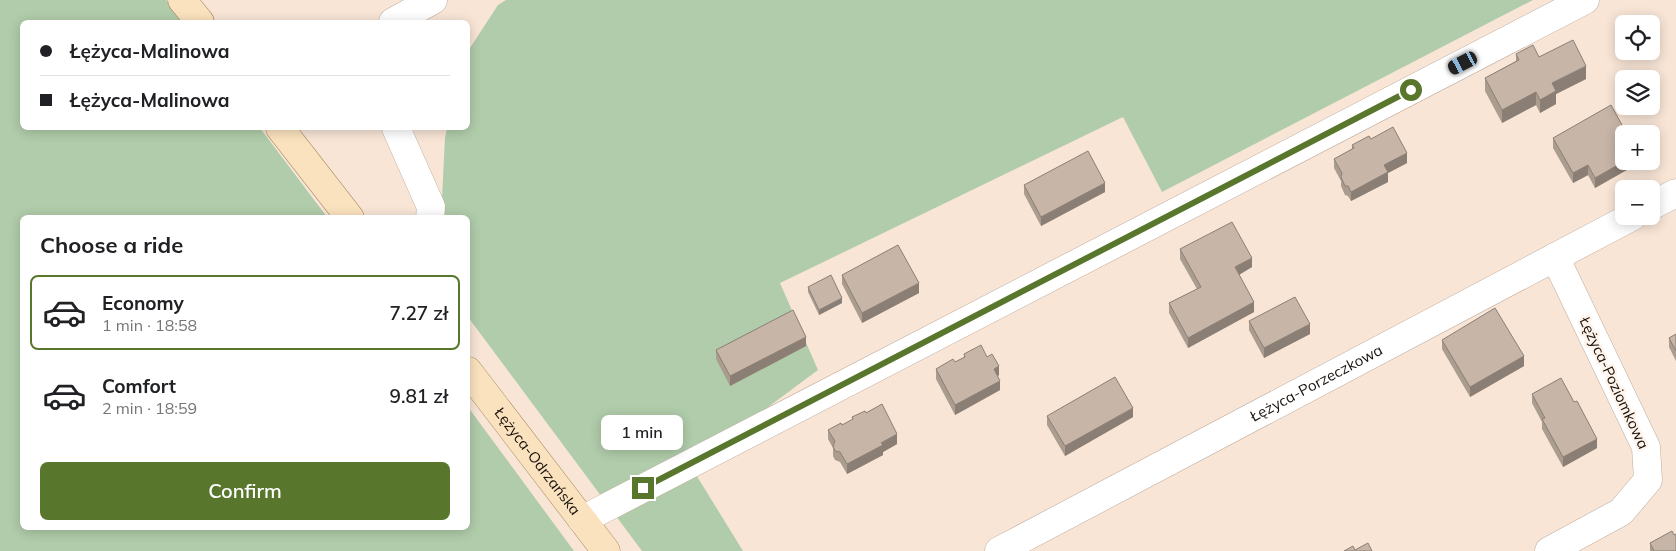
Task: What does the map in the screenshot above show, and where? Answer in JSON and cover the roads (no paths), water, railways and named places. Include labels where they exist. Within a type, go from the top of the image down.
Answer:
[{"type":"main road","points":[[182,0],[198,20]]},
{"type":"main road","points":[[282,130],[348,215]]},
{"type":"main road","name":"Łężyca-Odrzańska","points":[[470,374],[606,551]]},
{"type":"street","points":[[397,20],[433,0]]},
{"type":"street","points":[[582,520],[1585,0]]},
{"type":"street","points":[[397,130],[430,207],[430,215]]},
{"type":"street","points":[[1660,201],[1676,193]]},
{"type":"street","name":"Łężyca-Porzeczkowa","points":[[999,551],[1616,225]]},
{"type":"street","name":"Łężyca-Poziomkowa","points":[[1548,551],[1621,512],[1648,480],[1646,447],[1555,257]]}]
